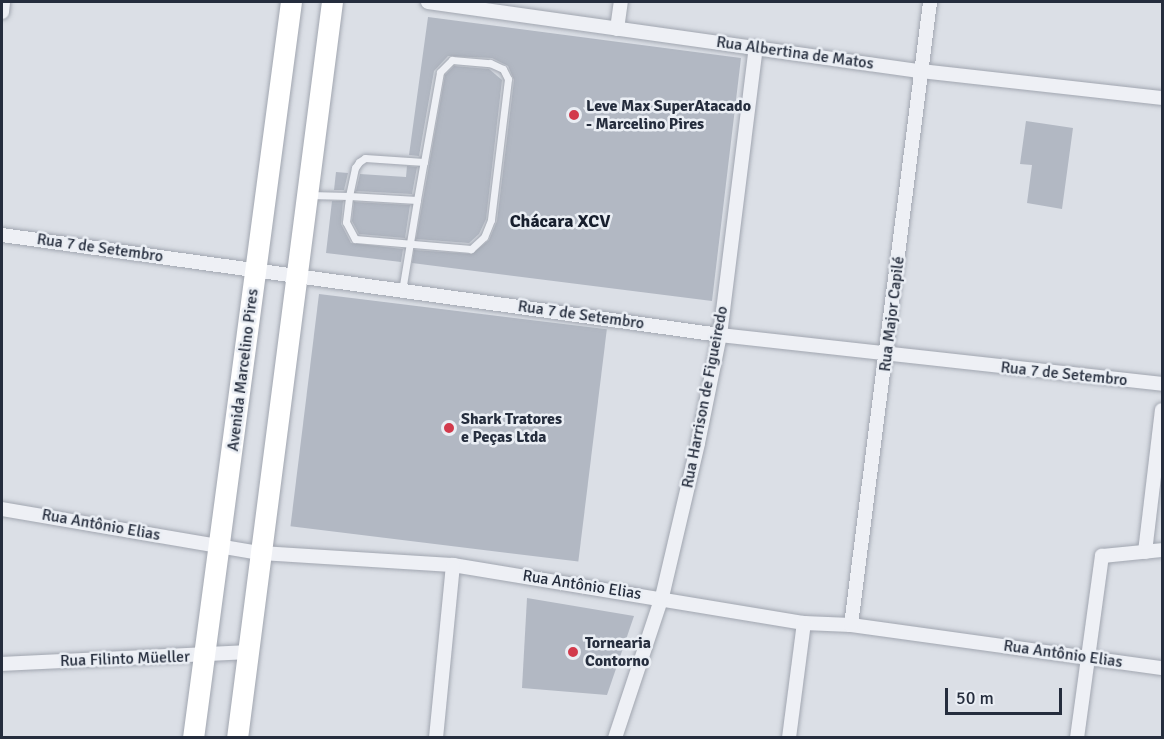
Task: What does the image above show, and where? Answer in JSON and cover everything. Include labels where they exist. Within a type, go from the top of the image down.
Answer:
[{"type":"main road","name":"Avenida Marcelino Pires","points":[[194,738],[219,545],[239,416],[255,269],[291,2]]},
{"type":"main road","points":[[237,738],[332,2]]},
{"type":"street","points":[[2,12],[3,2]]},
{"type":"street","name":"Rua Albertina de Matos","points":[[428,2],[617,30],[921,70],[1162,98]]},
{"type":"street","points":[[617,30],[621,2]]},
{"type":"street","name":"Rua Major Capilé","points":[[851,625],[930,2]]},
{"type":"street","name":"Rua Harrison de Figueiredo","points":[[615,738],[662,597],[720,334],[756,47]]},
{"type":"street","name":"Rua 7 de Setembro","points":[[2,235],[720,334],[1162,384]]},
{"type":"street","points":[[1144,552],[1162,410]]},
{"type":"street","name":"Rua Antônio Elias","points":[[2,509],[260,553],[453,565],[662,597],[804,623],[851,625],[1162,668]]},
{"type":"street","points":[[1077,738],[1102,556],[1162,550]]},
{"type":"street","points":[[436,738],[453,565]]},
{"type":"street","points":[[789,738],[804,623]]},
{"type":"street","name":"Rua Filinto Müeller","points":[[2,664],[248,652]]},
{"type":"lane","points":[[402,291],[410,244],[417,200],[424,162],[440,72],[452,60],[490,63],[503,69],[508,79],[491,220],[484,237],[471,249],[410,244],[355,239],[346,222],[355,168],[365,158],[424,162]]},
{"type":"lane","points":[[306,195],[417,200]]},
{"type":"building","name":"Leve Max SuperAtacado - Marcelino Pires","points":[[428,17],[741,58],[712,301],[412,263],[414,250],[472,254],[489,240],[497,221],[514,80],[508,66],[492,58],[448,56],[434,71],[419,156],[409,155]]},
{"type":"building","points":[[454,66],[489,69],[502,80],[486,219],[479,234],[469,243],[416,239],[445,75]]},
{"type":"building","points":[[1026,121],[1073,128],[1062,209],[1027,203],[1032,165],[1020,164]]},
{"type":"building","points":[[407,166],[417,167],[412,194],[356,191],[360,174],[406,177]]},
{"type":"building","points":[[336,172],[348,173],[344,190],[334,190]]},
{"type":"building","points":[[332,201],[343,201],[341,224],[351,243],[403,249],[401,262],[326,253]]},
{"type":"building","points":[[354,202],[410,205],[405,238],[359,234],[352,221]]},
{"type":"building","name":"Shark Tratores e Peças Ltda","points":[[319,294],[607,329],[578,562],[290,526]]},
{"type":"building","name":"Tornearia Contorno","points":[[527,598],[634,616],[607,695],[522,688]]},
{"type":"place","name":"Leve Max SuperAtacado - Marcelino Pires","points":[[574,115]]},
{"type":"place","name":"Shark Tratores e Peças Ltda","points":[[449,428]]},
{"type":"place","name":"Tornearia Contorno","points":[[573,652]]},
{"type":"district","name":"Chácara XCV","points":[[560,221]]}]
